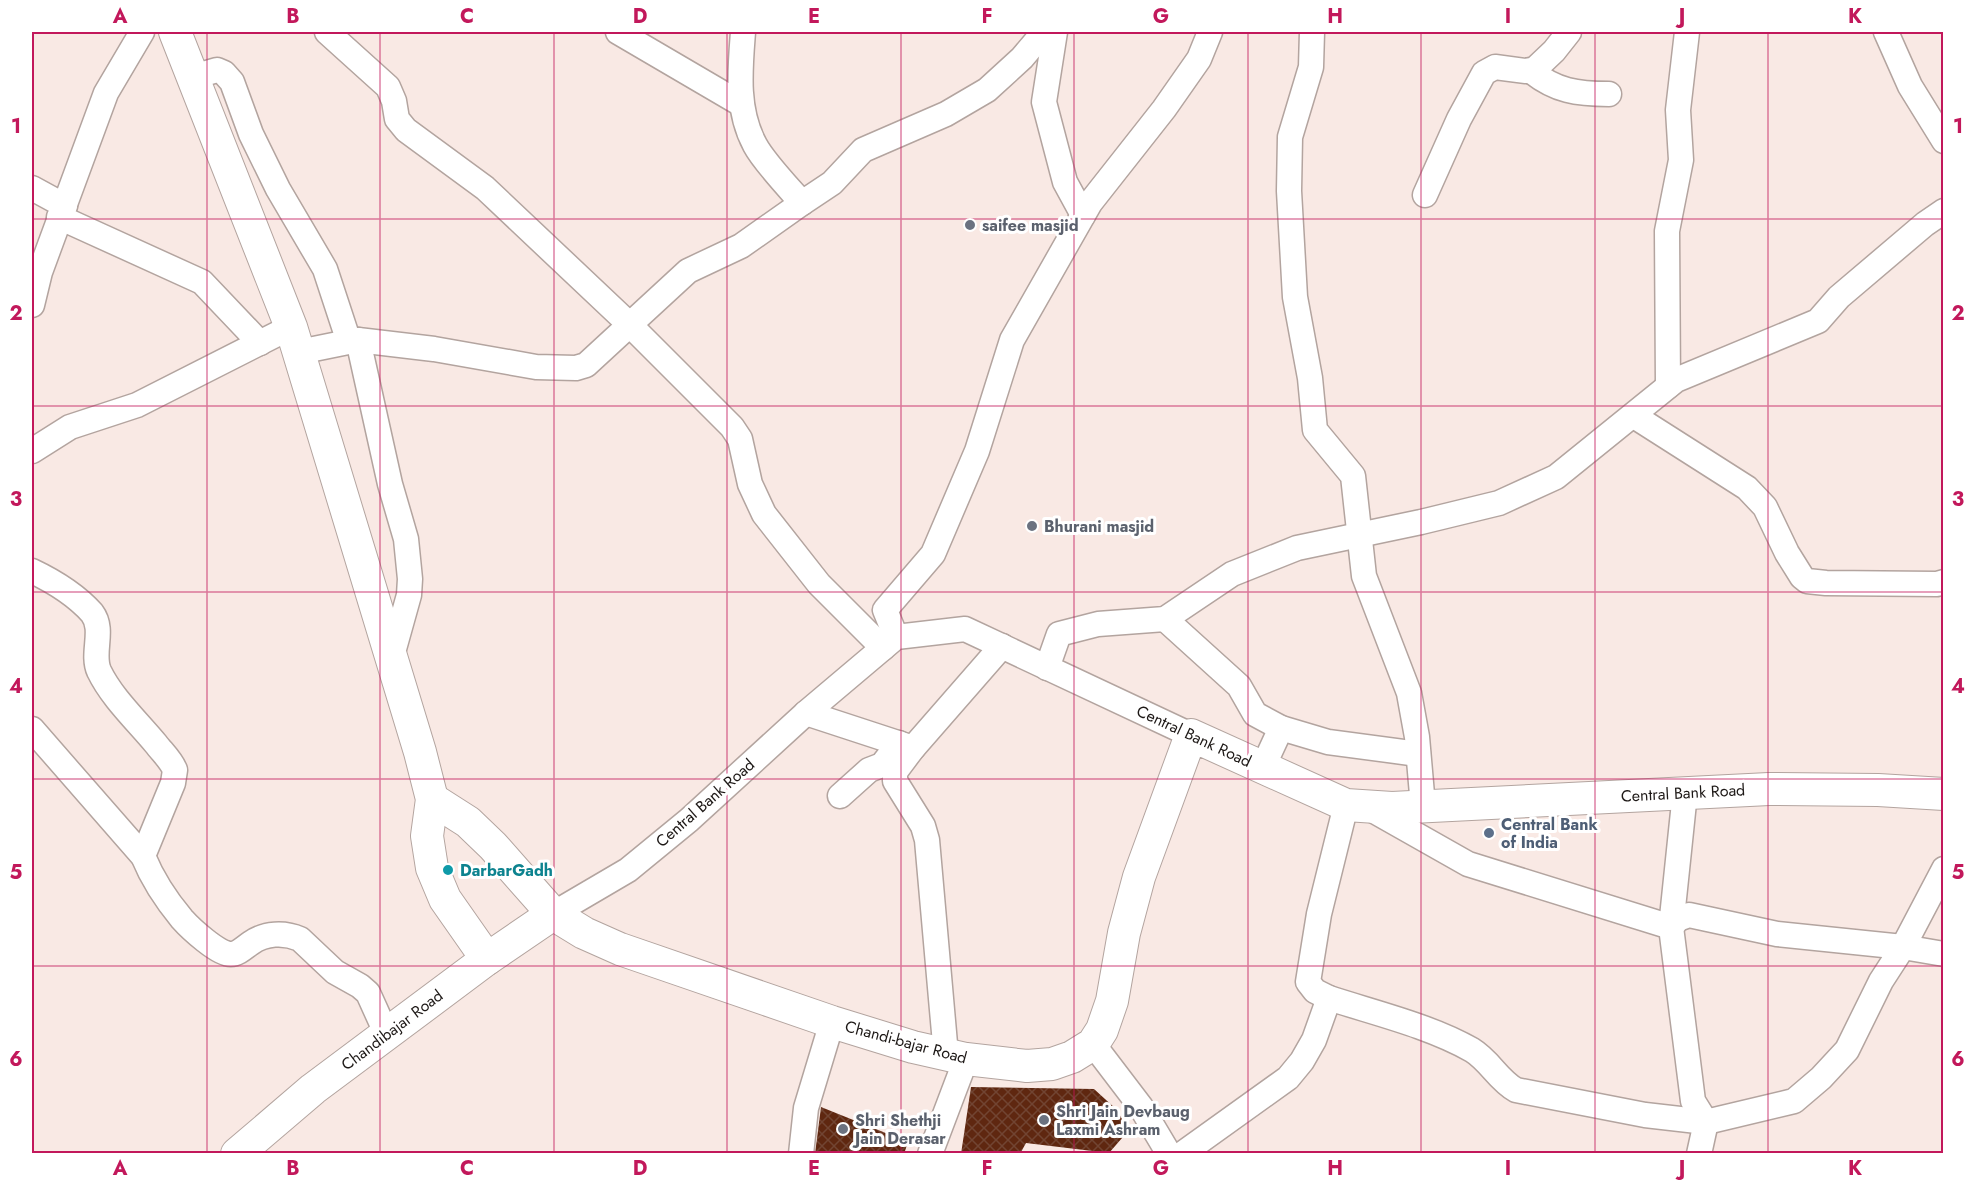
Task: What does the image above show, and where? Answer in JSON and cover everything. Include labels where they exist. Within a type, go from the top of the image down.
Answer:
[{"type":"main road","points":[[175,32],[295,339],[392,656],[432,799],[427,836],[432,868],[445,898],[487,959]]},
{"type":"main road","points":[[1093,1044],[1102,1030],[1112,1001],[1124,933],[1139,877],[1191,735]]},
{"type":"main road","name":"Central Bank Road","points":[[1191,735],[1356,806],[1423,806],[1769,789],[1878,790],[1944,794]]},
{"type":"main road","name":"Chandi-bajar Road","points":[[432,799],[468,822],[494,846],[553,914],[584,933],[620,949],[832,1022],[956,1057],[1027,1066],[1052,1064],[1072,1057],[1093,1044]]},
{"type":"main road","name":"Chandibajar Road","points":[[237,1154],[313,1089],[487,959],[553,914]]},
{"type":"street","points":[[32,305],[36,270],[62,211],[106,93],[142,32]]},
{"type":"street","points":[[327,32],[388,87],[394,101],[397,119],[406,130],[485,188],[732,427],[740,440],[750,484],[764,514],[819,584],[889,643]]},
{"type":"street","points":[[618,32],[741,104]]},
{"type":"street","points":[[743,32],[740,65],[741,104],[749,131],[756,147],[801,203]]},
{"type":"street","points":[[32,452],[70,427],[137,405],[260,343],[295,339],[354,341],[434,349],[536,367],[576,368],[586,365],[688,271],[741,246],[832,183],[863,150],[946,114],[987,90],[1022,58],[1044,32]]},
{"type":"street","points":[[1055,32],[1044,102],[1065,182],[1083,215]]},
{"type":"street","points":[[889,643],[885,610],[933,554],[977,451],[1012,340],[1090,202],[1199,59],[1210,32]]},
{"type":"street","points":[[1312,32],[1311,67],[1290,137],[1289,191],[1295,297],[1310,378],[1315,430],[1353,476],[1364,576],[1409,693],[1423,806]]},
{"type":"street","points":[[1531,71],[1554,51],[1569,32]]},
{"type":"street","points":[[1668,386],[1667,231],[1681,160],[1678,110],[1687,32]]},
{"type":"street","points":[[1886,32],[1910,86],[1944,141]]},
{"type":"street","points":[[1425,195],[1459,119],[1484,73],[1495,67],[1531,71],[1547,83],[1575,93],[1609,94]]},
{"type":"street","points":[[193,77],[217,70],[224,73],[232,82],[251,134],[278,189],[325,269],[354,341],[406,539],[410,579],[409,595],[392,656]]},
{"type":"street","points":[[32,188],[62,211],[202,282],[260,343]]},
{"type":"street","points":[[1047,668],[1059,634],[1098,624],[1165,619],[1232,574],[1297,548],[1499,503],[1556,477],[1676,380],[1818,321],[1839,297],[1925,224],[1944,211]]},
{"type":"street","points":[[1634,416],[1747,488],[1765,507],[1792,561],[1807,581],[1826,584],[1937,584],[1944,582]]},
{"type":"street","points":[[32,571],[67,591],[96,619],[98,669],[109,688],[175,770],[173,783],[142,856]]},
{"type":"street","points":[[1165,619],[1239,686],[1255,714],[1281,728],[1328,742],[1418,754]]},
{"type":"street","name":"Central Bank Road","points":[[553,914],[628,870],[689,820],[806,713],[889,643],[965,629],[1191,735]]},
{"type":"street","points":[[840,796],[869,771],[882,765],[906,746],[1002,646]]},
{"type":"street","points":[[806,713],[906,746]]},
{"type":"street","points":[[1263,767],[1281,728]]},
{"type":"street","points":[[32,729],[142,856],[148,869],[183,920],[212,946],[225,954],[232,954],[265,935],[293,936],[300,939],[335,972],[368,993],[387,1035]]},
{"type":"street","points":[[906,746],[894,777],[923,826],[927,840],[956,1057],[930,1154]]},
{"type":"street","points":[[1685,793],[1671,927],[1692,1101],[1706,1122],[1699,1154]]},
{"type":"street","points":[[1671,927],[1468,864],[1356,806],[1319,914],[1308,982],[1315,991],[1329,998],[1445,1036],[1485,1059],[1508,1085],[1516,1090],[1645,1114],[1706,1122],[1794,1101],[1821,1078],[1847,1050],[1881,981],[1903,947],[1944,869]]},
{"type":"street","points":[[1671,927],[1683,916],[1689,915],[1777,934],[1903,947],[1944,954]]},
{"type":"street","points":[[1182,1154],[1288,1078],[1314,1040],[1329,998]]},
{"type":"street","points":[[801,1154],[806,1108],[832,1022]]},
{"type":"street","points":[[1093,1044],[1141,1107],[1169,1154]]},
{"type":"building","name":"Shri Jain Devbaug Laxmi Ashram","points":[[971,1087],[1094,1089],[1116,1109],[1129,1130],[1109,1153],[1026,1143],[1020,1154],[961,1154]]},
{"type":"building","name":"Shri Shethji Jain Derasar","points":[[821,1107],[908,1142],[904,1154],[815,1154]]},
{"type":"place","name":"saifee masjid","points":[[970,225]]},
{"type":"place","name":"Bhurani masjid","points":[[1032,526]]},
{"type":"place","name":"Central Bank of India","points":[[1489,833]]},
{"type":"place","name":"DarbarGadh","points":[[448,870]]},
{"type":"place","name":"Shri Jain Devbaug Laxmi Ashram","points":[[1044,1120]]},
{"type":"place","name":"Shri Shethji Jain Derasar","points":[[843,1129]]}]
